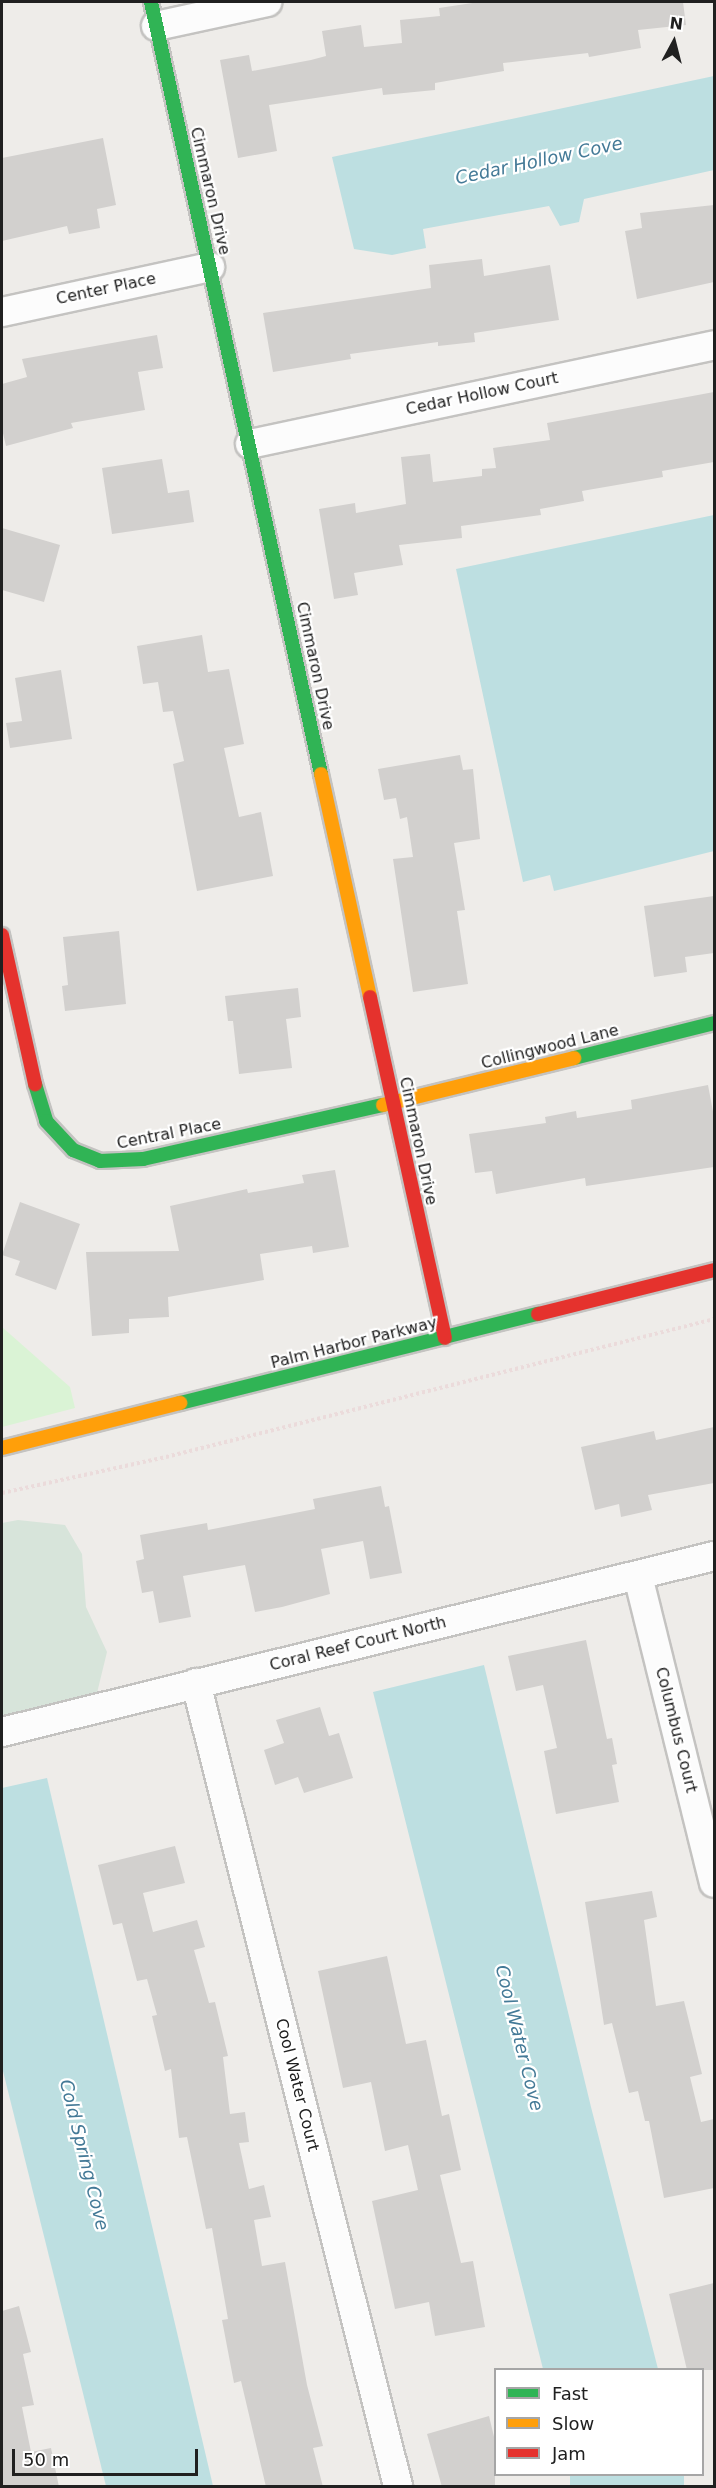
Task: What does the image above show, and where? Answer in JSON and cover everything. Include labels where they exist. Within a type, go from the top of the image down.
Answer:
[{"type":"street","points":[[153,14],[267,2]]},
{"type":"street","name":"Cimmaron Drive","points":[[153,14],[250,444],[444,1338]]},
{"type":"street","name":"Center Place","points":[[2,312],[210,267]]},
{"type":"street","name":"Cedar Hollow Court","points":[[250,444],[714,345]]},
{"type":"street","name":"Central Place","points":[[2,935],[42,1110],[62,1142],[86,1157],[113,1162],[143,1159],[393,1103]]},
{"type":"street","name":"Collingwood Lane","points":[[393,1103],[714,1023]]},
{"type":"street","name":"Palm Harbor Parkway","points":[[2,1448],[714,1270]]},
{"type":"street","name":"Coral Reef Court North","points":[[2,1732],[714,1556]]},
{"type":"street","name":"Columbus Court","points":[[638,1576],[714,1883]]},
{"type":"street","name":"Cool Water Court","points":[[196,1683],[398,2487]]},
{"type":"path","points":[[2,1493],[166,1457],[714,1319]]},
{"type":"shaded area","points":[[18,1520],[65,1525],[82,1554],[86,1607],[107,1652],[97,1693],[2,1719],[2,1523]]},
{"type":"green space","points":[[2,1327],[70,1387],[75,1408],[2,1427]]},
{"type":"water","name":"Cedar Hollow Cove","points":[[714,76],[714,170],[584,199],[579,222],[560,226],[549,206],[423,229],[426,248],[392,255],[354,249],[332,157]]},
{"type":"water","points":[[714,515],[714,851],[554,891],[550,875],[523,882],[456,569]]},
{"type":"water","name":"Cool Water Cove","points":[[484,1665],[591,2107],[658,2368],[543,2368],[373,1692]]},
{"type":"water","name":"Cold Spring Cove","points":[[47,1778],[213,2486],[106,2486],[2,2067],[2,1788]]},
{"type":"water","points":[[570,2476],[684,2476],[684,2486],[570,2486]]},
{"type":"building","points":[[479,2],[683,2],[686,25],[638,30],[641,48],[589,57],[588,53],[503,63],[504,71],[435,83],[435,90],[383,95],[382,88],[269,105],[277,151],[238,158],[220,60],[249,55],[252,71],[311,60],[326,56],[322,31],[361,25],[364,47],[402,43],[400,20],[440,16],[439,8]]},
{"type":"building","points":[[103,138],[116,205],[97,209],[100,228],[69,234],[67,226],[2,241],[2,158]]},
{"type":"building","points":[[714,205],[714,282],[637,299],[625,231],[642,228],[640,213]]},
{"type":"building","points":[[482,259],[484,276],[550,265],[559,320],[474,333],[475,342],[438,346],[438,342],[350,354],[351,359],[273,372],[263,313],[431,288],[429,265]]},
{"type":"building","points":[[157,335],[163,368],[138,372],[145,410],[71,423],[73,428],[6,446],[2,429],[2,384],[27,377],[22,359]]},
{"type":"building","points":[[714,392],[714,462],[662,471],[663,477],[582,491],[584,501],[540,509],[541,515],[461,526],[462,538],[399,545],[403,565],[354,573],[358,595],[334,599],[319,509],[355,503],[356,513],[406,504],[401,457],[430,454],[433,482],[482,476],[482,469],[496,468],[493,448],[550,440],[547,423]]},
{"type":"building","points":[[162,459],[168,493],[189,490],[194,522],[112,534],[102,468]]},
{"type":"building","points":[[2,528],[60,545],[44,602],[2,590]]},
{"type":"building","points":[[202,635],[208,672],[229,669],[244,744],[224,748],[239,817],[261,812],[273,876],[197,891],[173,764],[184,761],[173,711],[163,712],[158,682],[143,684],[137,646]]},
{"type":"building","points":[[61,670],[72,739],[10,748],[6,723],[22,721],[15,678]]},
{"type":"building","points":[[460,755],[463,770],[473,769],[480,839],[454,843],[465,910],[457,911],[468,984],[413,992],[393,859],[413,857],[407,817],[400,819],[396,798],[384,800],[378,769]]},
{"type":"building","points":[[714,896],[714,953],[685,957],[687,972],[654,977],[644,906]]},
{"type":"building","points":[[119,931],[126,1004],[65,1011],[62,986],[68,985],[63,937]]},
{"type":"building","points":[[298,988],[301,1017],[286,1019],[292,1068],[239,1074],[233,1021],[228,1021],[225,996]]},
{"type":"building","points":[[708,1085],[714,1117],[714,1167],[586,1186],[585,1178],[496,1194],[492,1171],[475,1173],[469,1134],[546,1123],[545,1117],[576,1111],[577,1118],[632,1109],[631,1100]]},
{"type":"building","points":[[335,1170],[349,1247],[313,1253],[312,1246],[260,1254],[264,1280],[168,1297],[169,1317],[129,1319],[129,1333],[92,1336],[86,1252],[179,1251],[170,1206],[247,1189],[248,1193],[304,1183],[302,1175]]},
{"type":"building","points":[[20,1202],[80,1224],[56,1290],[15,1275],[20,1261],[2,1255]]},
{"type":"building","points":[[714,1427],[714,1483],[648,1495],[652,1510],[621,1517],[619,1504],[595,1510],[581,1447],[654,1431],[656,1440]]},
{"type":"building","points":[[381,1486],[385,1507],[389,1506],[402,1573],[370,1579],[363,1541],[321,1549],[330,1594],[282,1607],[255,1612],[245,1565],[183,1576],[191,1617],[159,1623],[153,1591],[142,1593],[136,1561],[144,1559],[140,1535],[207,1523],[208,1530],[315,1509],[313,1499]]},
{"type":"building","points":[[586,1640],[607,1739],[612,1738],[617,1764],[612,1765],[619,1802],[556,1814],[544,1751],[557,1748],[543,1685],[516,1691],[508,1656]]},
{"type":"building","points":[[320,1707],[329,1736],[339,1733],[353,1778],[304,1793],[298,1777],[275,1785],[264,1750],[284,1743],[276,1720]]},
{"type":"building","points":[[175,1846],[185,1883],[143,1893],[153,1932],[197,1920],[205,1947],[194,1950],[209,2003],[215,2002],[228,2056],[223,2057],[230,2114],[245,2112],[249,2142],[239,2143],[249,2189],[264,2185],[271,2217],[254,2220],[262,2266],[285,2262],[307,2385],[323,2446],[313,2448],[323,2487],[266,2487],[241,2381],[234,2383],[222,2320],[228,2319],[212,2228],[206,2229],[187,2137],[179,2138],[171,2069],[165,2071],[152,2016],[157,2015],[147,1979],[137,1981],[122,1923],[113,1925],[98,1865]]},
{"type":"building","points":[[652,1891],[657,1917],[644,1920],[656,2006],[684,2001],[702,2074],[690,2077],[701,2122],[714,2119],[714,2188],[664,2198],[649,2121],[645,2121],[638,2091],[629,2093],[612,2023],[604,2025],[585,1902]]},
{"type":"building","points":[[387,1956],[406,2044],[426,2040],[442,2116],[449,2114],[461,2170],[440,2175],[461,2263],[473,2261],[485,2327],[435,2336],[429,2302],[395,2309],[372,2201],[418,2190],[408,2145],[385,2151],[371,2082],[343,2088],[318,1971]]},
{"type":"building","points":[[714,2283],[714,2370],[687,2368],[669,2294]]},
{"type":"building","points":[[19,2306],[31,2352],[23,2354],[34,2405],[22,2407],[31,2452],[51,2448],[59,2487],[2,2487],[2,2311]]},
{"type":"building","points":[[489,2416],[494,2437],[495,2487],[442,2487],[427,2434]]},
{"type":"traffic: fast","points":[[151,2],[321,774]]},
{"type":"traffic: fast","points":[[574,1058],[714,1023]]},
{"type":"traffic: fast","points":[[35,1084],[46,1121],[73,1150],[100,1161],[143,1159],[383,1105]]},
{"type":"traffic: fast","points":[[180,1403],[538,1314]]},
{"type":"traffic: slow","points":[[321,774],[370,997]]},
{"type":"traffic: slow","points":[[383,1105],[574,1058]]},
{"type":"traffic: slow","points":[[2,1448],[180,1403]]},
{"type":"traffic: jam","points":[[2,935],[35,1084]]},
{"type":"traffic: jam","points":[[370,997],[445,1338]]},
{"type":"traffic: jam","points":[[538,1314],[714,1270]]}]
